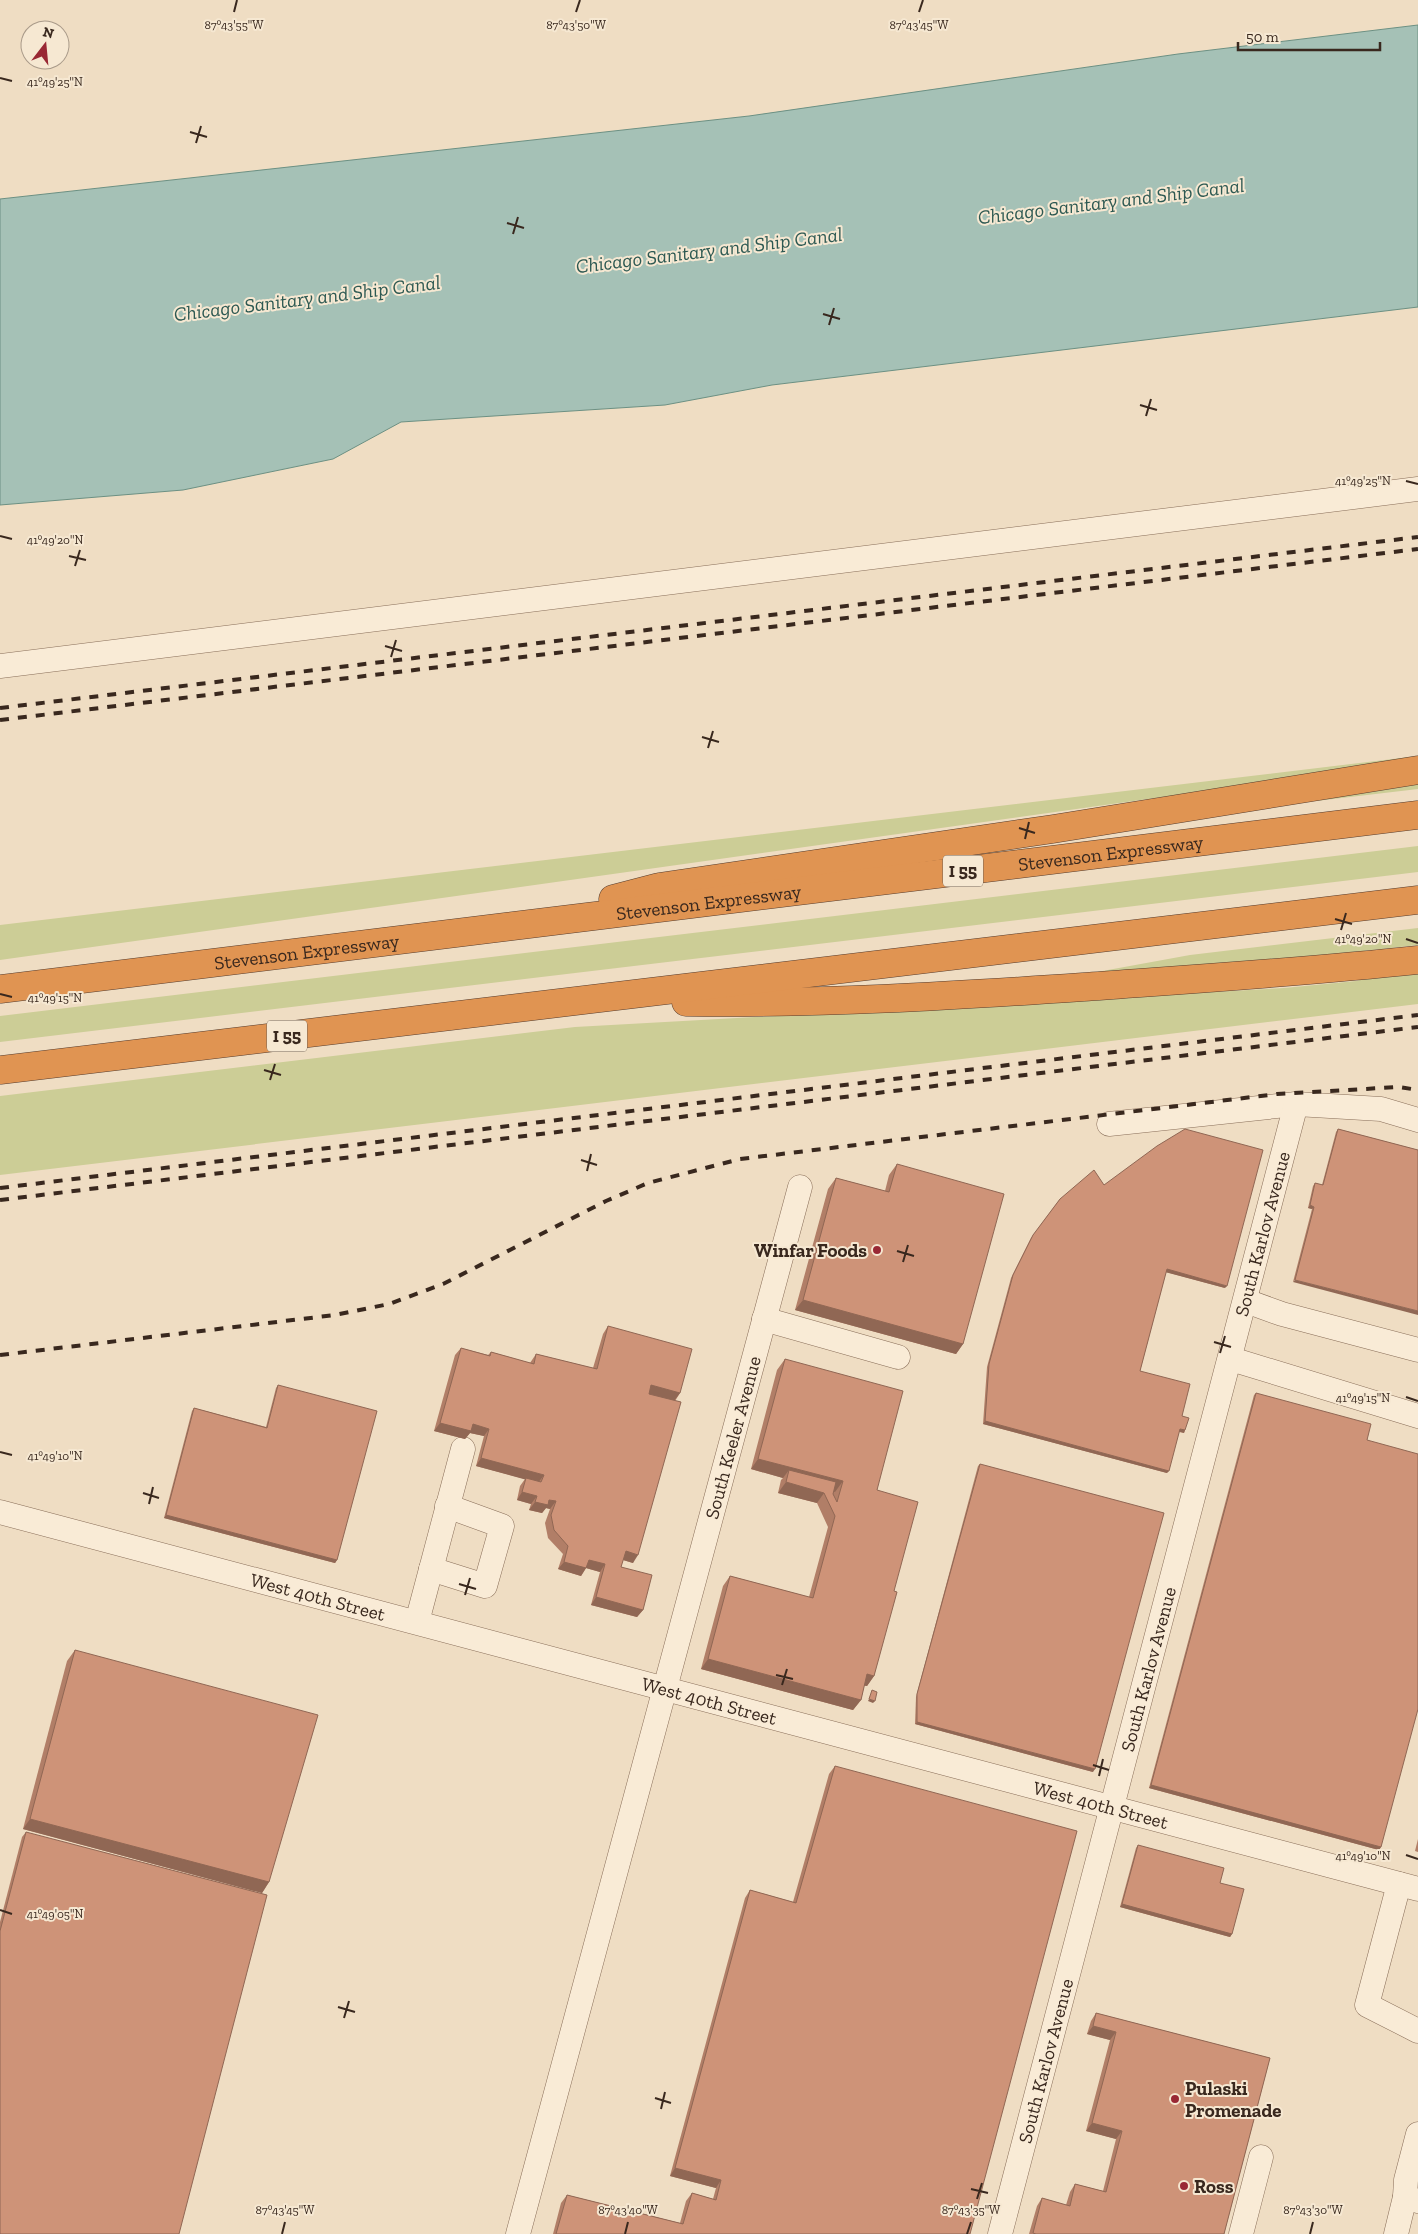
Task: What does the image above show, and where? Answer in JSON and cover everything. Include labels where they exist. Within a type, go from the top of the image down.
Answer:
[{"type":"highway","points":[[508,927],[659,887],[1053,829],[1418,770]]},
{"type":"highway","name":"Stevenson Expressway","points":[[0,988],[1418,815]]},
{"type":"highway","name":"I 55","points":[[0,1070],[1418,900]]},
{"type":"highway","points":[[575,1001],[730,1003],[977,994],[1274,974],[1418,960]]},
{"type":"street","points":[[0,666],[1418,489]]},
{"type":"street","points":[[1109,1124],[1296,1104],[1381,1110],[1418,1120]]},
{"type":"street","name":"South Karlov Avenue","points":[[1000,2234],[1231,1359],[1296,1104]]},
{"type":"street","name":"South Keeler Avenue","points":[[518,2234],[800,1187]]},
{"type":"street","points":[[1246,1301],[1282,1314],[1418,1350]]},
{"type":"street","points":[[764,1320],[898,1356]]},
{"type":"street","points":[[1231,1359],[1418,1416]]},
{"type":"street","points":[[417,1622],[463,1449]]},
{"type":"street","points":[[431,1569],[485,1586],[502,1526],[447,1506]]},
{"type":"street","name":"West 40th Street","points":[[0,1512],[1409,1886]]},
{"type":"street","points":[[1409,1886],[1367,2005],[1418,2031]]},
{"type":"street","points":[[1396,2234],[1412,2199],[1406,2180],[1418,2134]]},
{"type":"street","points":[[1241,2234],[1261,2157]]},
{"type":"green space","points":[[1418,756],[1418,759],[1192,795],[1162,797],[0,960],[0,925]]},
{"type":"green space","points":[[1418,782],[1418,789],[1316,801]]},
{"type":"green space","points":[[1418,846],[1418,872],[0,1042],[0,1016]]},
{"type":"green space","points":[[1418,928],[1418,945],[1281,960],[1086,974],[1190,955]]},
{"type":"green space","points":[[1418,971],[1418,1004],[0,1175],[0,1096],[575,1027],[1284,988],[1356,981],[1371,977]]},
{"type":"water","name":"Chicago Sanitary and Ship Canal","points":[[1418,25],[1418,307],[772,385],[665,405],[401,422],[333,459],[183,490],[0,505],[0,199],[749,116],[1178,54]]},
{"type":"building","points":[[1185,1129],[1263,1150],[1227,1286],[1167,1269],[1140,1371],[1190,1384],[1182,1416],[1189,1418],[1185,1430],[1180,1429],[1169,1471],[985,1421],[989,1364],[1013,1275],[1033,1235],[1060,1199],[1094,1170],[1104,1185],[1157,1146]]},
{"type":"building","points":[[1338,1129],[1418,1150],[1418,1311],[1295,1280],[1314,1207],[1310,1205],[1315,1183],[1323,1185]]},
{"type":"building","points":[[897,1164],[1004,1194],[963,1344],[803,1300],[836,1178],[889,1192]]},
{"type":"building","points":[[608,1326],[692,1349],[680,1393],[651,1385],[649,1394],[681,1402],[638,1555],[626,1551],[621,1567],[652,1575],[643,1610],[596,1597],[605,1564],[589,1560],[586,1568],[564,1562],[568,1546],[554,1530],[551,1515],[556,1501],[549,1500],[548,1505],[535,1502],[537,1496],[522,1492],[526,1478],[541,1482],[544,1475],[481,1458],[489,1429],[473,1424],[471,1431],[440,1423],[461,1348],[490,1356],[491,1352],[534,1364],[536,1354],[597,1369]]},
{"type":"building","points":[[785,1359],[903,1391],[877,1490],[918,1502],[894,1591],[897,1592],[874,1676],[867,1674],[861,1700],[708,1659],[730,1576],[813,1598],[835,1516],[824,1493],[786,1482],[789,1470],[836,1482],[833,1494],[837,1502],[843,1481],[758,1459]]},
{"type":"building","points":[[278,1385],[377,1411],[337,1560],[166,1515],[194,1408],[267,1428]]},
{"type":"building","points":[[1256,1393],[1371,1424],[1367,1440],[1418,1454],[1418,1709],[1381,1847],[1151,1785]]},
{"type":"building","points":[[980,1464],[1164,1513],[1095,1769],[917,1722],[917,1694]]},
{"type":"building","points":[[75,1650],[318,1715],[269,1882],[30,1819]]},
{"type":"building","points":[[872,1690],[877,1692],[875,1701],[869,1699]]},
{"type":"building","points":[[835,1766],[1077,1831],[970,2234],[556,2234],[567,2195],[683,2224],[692,2193],[716,2200],[721,2180],[675,2168],[750,1890],[796,1903]]},
{"type":"building","points":[[26,1832],[267,1895],[179,2234],[0,2234],[0,1931]]},
{"type":"building","points":[[1138,1845],[1224,1868],[1220,1883],[1244,1889],[1232,1934],[1122,1904]]},
{"type":"building","name":"Pulaski Promenade","points":[[1096,2013],[1270,2058],[1224,2234],[1033,2233],[1042,2198],[1070,2206],[1075,2184],[1106,2192],[1122,2131],[1092,2123],[1116,2032],[1093,2026]]},
{"type":"railway","points":[[0,708],[1418,537]]},
{"type":"railway","points":[[0,720],[1418,549]]},
{"type":"railway","points":[[0,1188],[1418,1015]]},
{"type":"railway","points":[[0,1200],[1418,1027]]},
{"type":"railway","points":[[0,1355],[335,1315],[389,1304],[443,1284],[606,1201],[648,1183],[740,1159],[1277,1094],[1399,1087],[1418,1090]]},
{"type":"place","name":"Winfar Foods","points":[[877,1250]]},
{"type":"place","name":"Pulaski Promenade","points":[[1175,2099]]},
{"type":"place","name":"Ross","points":[[1184,2186]]}]
